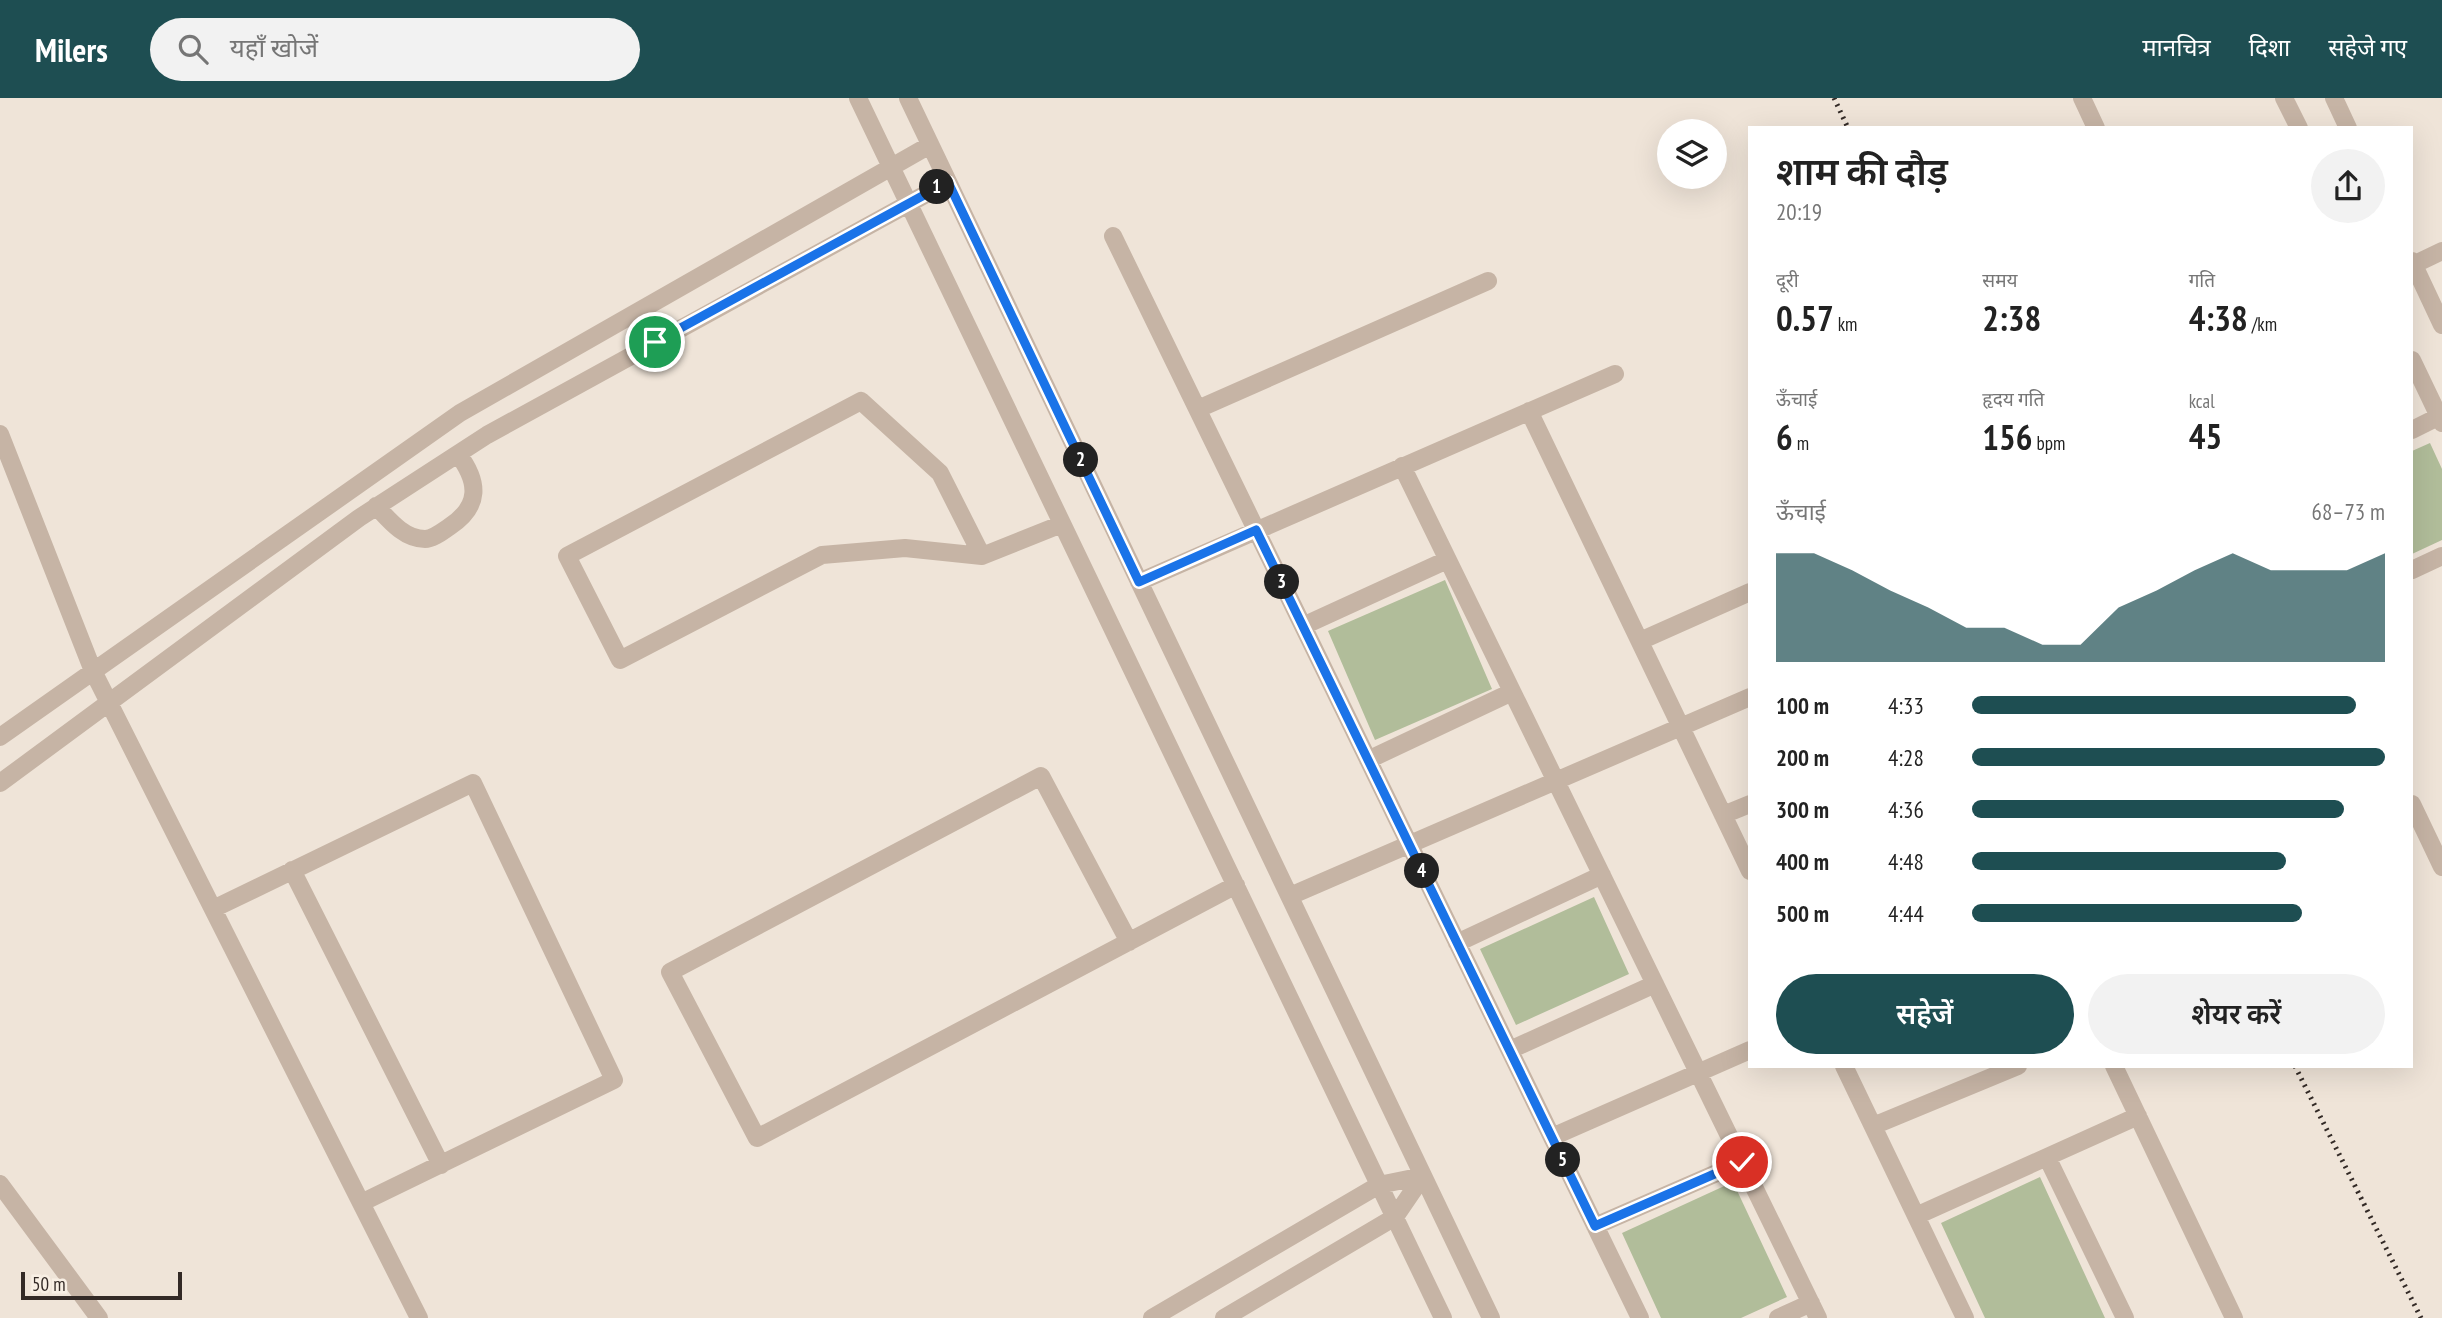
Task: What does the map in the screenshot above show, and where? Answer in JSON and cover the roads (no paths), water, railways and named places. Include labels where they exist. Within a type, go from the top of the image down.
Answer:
[{"type":"street","points":[[858,98],[1443,1318]]},
{"type":"street","points":[[908,98],[1491,1318]]},
{"type":"street","points":[[2082,98],[2095,126]]},
{"type":"street","points":[[2284,98],[2298,126]]},
{"type":"street","points":[[2334,98],[2347,126]]},
{"type":"street","points":[[0,737],[460,413],[930,145]]},
{"type":"street","points":[[0,783],[376,506],[457,454],[948,182]]},
{"type":"street","points":[[1113,236],[1640,1318]]},
{"type":"street","points":[[2413,263],[2442,251]]},
{"type":"street","points":[[2413,265],[2442,325]]},
{"type":"street","points":[[1198,409],[1488,281]]},
{"type":"street","points":[[2413,362],[2441,418],[2413,430]]},
{"type":"street","points":[[1139,582],[1615,374]]},
{"type":"street","points":[[982,556],[940,473],[861,401],[567,556],[620,660],[822,555],[905,548],[982,556],[1062,524]]},
{"type":"street","points":[[1529,411],[1748,867]]},
{"type":"street","points":[[0,434],[93,671],[419,1318]]},
{"type":"street","points":[[376,506],[394,526],[405,532],[425,539],[438,534],[458,520],[472,503],[474,485],[467,467],[457,454]]},
{"type":"street","points":[[1402,466],[1815,1310],[1778,1318]]},
{"type":"street","points":[[2413,570],[2442,556]]},
{"type":"street","points":[[1303,626],[1447,560]]},
{"type":"street","points":[[1640,641],[1748,593]]},
{"type":"street","points":[[1368,760],[1512,692]]},
{"type":"street","points":[[1290,896],[1748,699]]},
{"type":"street","points":[[1129,942],[1041,776],[670,972],[757,1138],[1129,942],[1236,885]]},
{"type":"street","points":[[213,909],[473,783],[614,1080],[361,1203]]},
{"type":"street","points":[[1723,816],[1748,804]]},
{"type":"street","points":[[2413,806],[2442,867]]},
{"type":"street","points":[[292,870],[441,1165]]},
{"type":"street","points":[[1457,943],[1602,876]]},
{"type":"street","points":[[1510,1050],[1655,984]]},
{"type":"street","points":[[1552,1137],[1748,1051]]},
{"type":"street","points":[[1845,1068],[1965,1318]]},
{"type":"street","points":[[1873,1126],[2013,1068]]},
{"type":"street","points":[[2115,1068],[2234,1318]]},
{"type":"street","points":[[1916,1216],[2138,1116]]},
{"type":"street","points":[[2047,1157],[2125,1318]]},
{"type":"street","points":[[1595,1226],[1742,1162]]},
{"type":"street","points":[[1152,1318],[1379,1185],[1423,1176]]},
{"type":"street","points":[[1224,1318],[1395,1217],[1423,1176]]},
{"type":"street","points":[[0,1184],[99,1318]]},
{"type":"railway","points":[[1834,98],[1847,126]]},
{"type":"railway","points":[[2296,1068],[2421,1318]]}]
